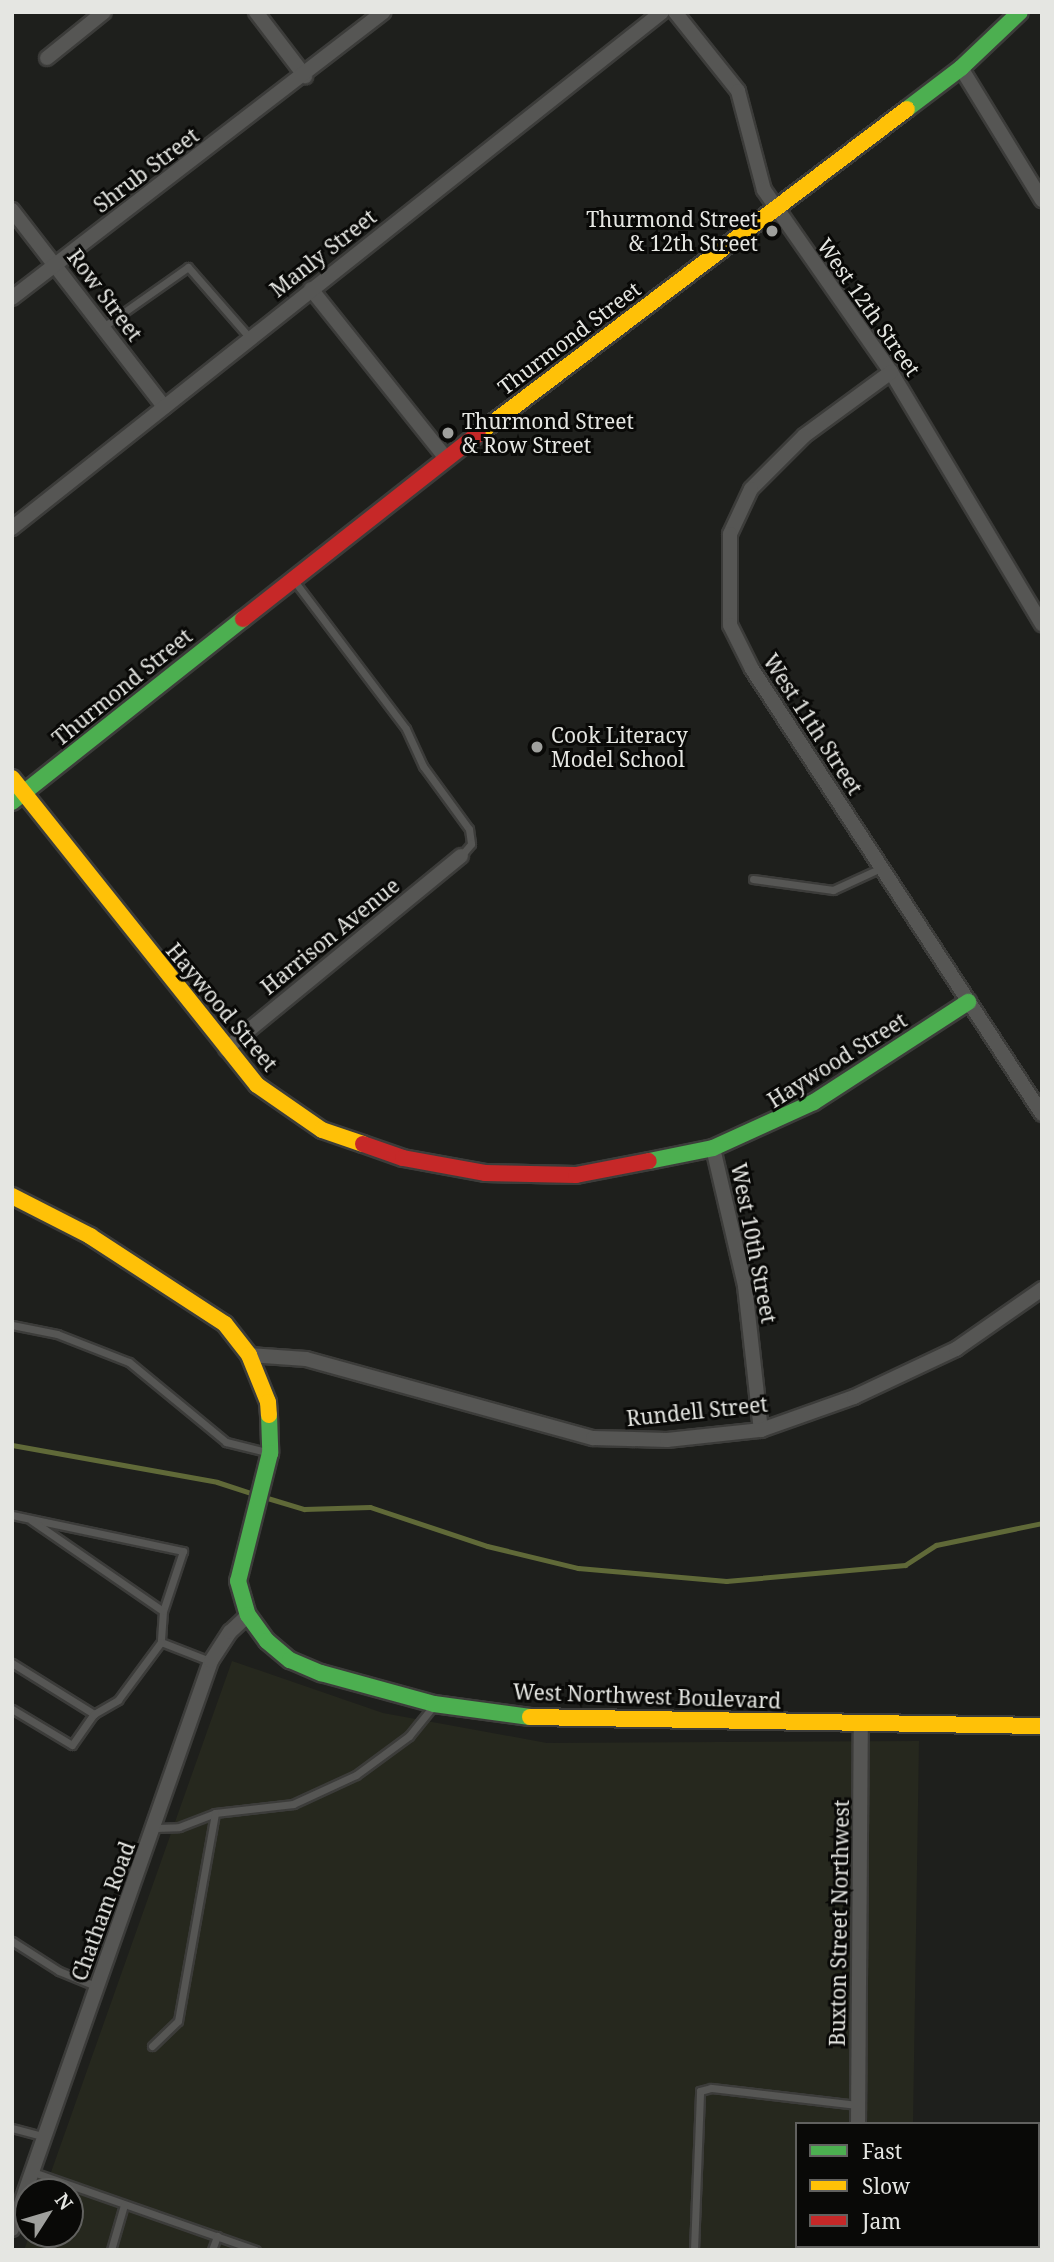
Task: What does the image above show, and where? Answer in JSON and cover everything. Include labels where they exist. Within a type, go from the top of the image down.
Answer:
[{"type":"street","points":[[47,58],[104,12]]},
{"type":"street","points":[[256,12],[305,76],[384,12]]},
{"type":"street","name":"Manly Street","points":[[12,528],[662,12]]},
{"type":"street","name":"West 12th Street","points":[[675,12],[738,91],[764,190],[891,372],[1042,624]]},
{"type":"street","name":"Thurmond Street","points":[[18,797],[446,458],[961,68],[1020,12]]},
{"type":"street","points":[[961,68],[1042,200]]},
{"type":"street","name":"Shrub Street","points":[[12,298],[305,76]]},
{"type":"street","name":"Row Street","points":[[12,210],[164,407]]},
{"type":"street","points":[[311,289],[446,458]]},
{"type":"street","name":"West 11th Street","points":[[891,372],[804,436],[758,480],[738,510],[727,558],[730,625],[736,640],[881,868],[1042,1115]]},
{"type":"street","name":"Haywood Street","points":[[12,778],[18,797],[257,1085],[322,1130],[365,1147],[435,1166],[485,1173],[576,1175],[713,1148],[814,1102],[968,1002]]},
{"type":"street","name":"Harrison Avenue","points":[[226,1049],[461,856]]},
{"type":"street","name":"West 10th Street","points":[[713,1148],[745,1286],[761,1430]]},
{"type":"street","name":"West Northwest Boulevard","points":[[12,1196],[90,1236],[198,1303],[226,1324],[249,1355],[268,1402],[270,1453],[238,1581],[248,1615],[267,1641],[290,1660],[321,1673],[434,1704],[536,1718],[1042,1726]]},
{"type":"street","name":"Rundell Street","points":[[249,1355],[306,1359],[593,1438],[667,1440],[761,1430],[855,1397],[956,1349],[1042,1289]]},
{"type":"street","name":"Chatham Road","points":[[12,2229],[155,1828],[211,1661],[230,1632],[248,1615]]},
{"type":"street","name":"Buxton Street Northwest","points":[[858,2122],[861,1722]]},
{"type":"lane","points":[[103,327],[188,267],[250,338]]},
{"type":"lane","points":[[292,578],[406,729],[423,766],[469,829],[471,844],[461,856]]},
{"type":"lane","points":[[753,879],[833,890],[881,868]]},
{"type":"lane","points":[[12,1325],[57,1334],[129,1362],[226,1442],[270,1453]]},
{"type":"lane","points":[[12,1515],[183,1551],[163,1611],[161,1642],[118,1700],[94,1714],[72,1745],[12,1709]]},
{"type":"lane","points":[[27,1518],[163,1611]]},
{"type":"lane","points":[[161,1642],[211,1661]]},
{"type":"lane","points":[[12,1663],[94,1714]]},
{"type":"lane","points":[[155,1828],[179,1826],[215,1813],[293,1804],[356,1774],[409,1736],[434,1704]]},
{"type":"lane","points":[[152,2046],[178,2021],[215,1813]]},
{"type":"lane","points":[[12,1941],[59,1971],[99,1987]]},
{"type":"lane","points":[[694,2250],[700,2091],[711,2088],[858,2105]]},
{"type":"lane","points":[[12,2128],[45,2138]]},
{"type":"lane","points":[[33,2172],[256,2250]]},
{"type":"lane","points":[[111,2250],[124,2205]]},
{"type":"lane","points":[[212,2250],[216,2236]]},
{"type":"shaded area","points":[[232,1661],[383,1713],[547,1743],[919,1741],[913,2122],[795,2122],[795,2248],[912,2250],[24,2250],[84,2248],[84,2178],[49,2178]]},
{"type":"waterway","points":[[12,1445],[217,1482],[255,1494]]},
{"type":"waterway","points":[[264,1497],[304,1509],[370,1507],[487,1546],[578,1568],[726,1581],[905,1565],[936,1545],[1042,1523]]},
{"type":"traffic: fast","points":[[907,109],[961,68],[1020,12]]},
{"type":"traffic: fast","points":[[12,802],[243,619]]},
{"type":"traffic: fast","points":[[649,1161],[713,1148],[814,1102],[968,1002]]},
{"type":"traffic: fast","points":[[269,1415],[270,1453],[238,1581],[248,1615],[267,1641],[290,1660],[321,1673],[434,1704],[530,1717]]},
{"type":"traffic: fast","points":[[1040,2212],[1042,2206]]},
{"type":"traffic: slow","points":[[478,434],[907,109]]},
{"type":"traffic: slow","points":[[12,778],[257,1085],[322,1130],[363,1144]]},
{"type":"traffic: slow","points":[[12,1196],[90,1236],[225,1324],[249,1355],[268,1402],[269,1415]]},
{"type":"traffic: slow","points":[[530,1717],[1042,1726]]},
{"type":"traffic: jam","points":[[243,619],[478,434]]},
{"type":"traffic: jam","points":[[363,1144],[403,1158],[485,1173],[576,1175],[649,1161]]},
{"type":"place","name":"Thurmond Street & 12th Street","points":[[772,231]]},
{"type":"place","name":"Thurmond Street & Row Street","points":[[448,433]]},
{"type":"place","name":"Cook Literacy Model School","points":[[537,747]]}]
